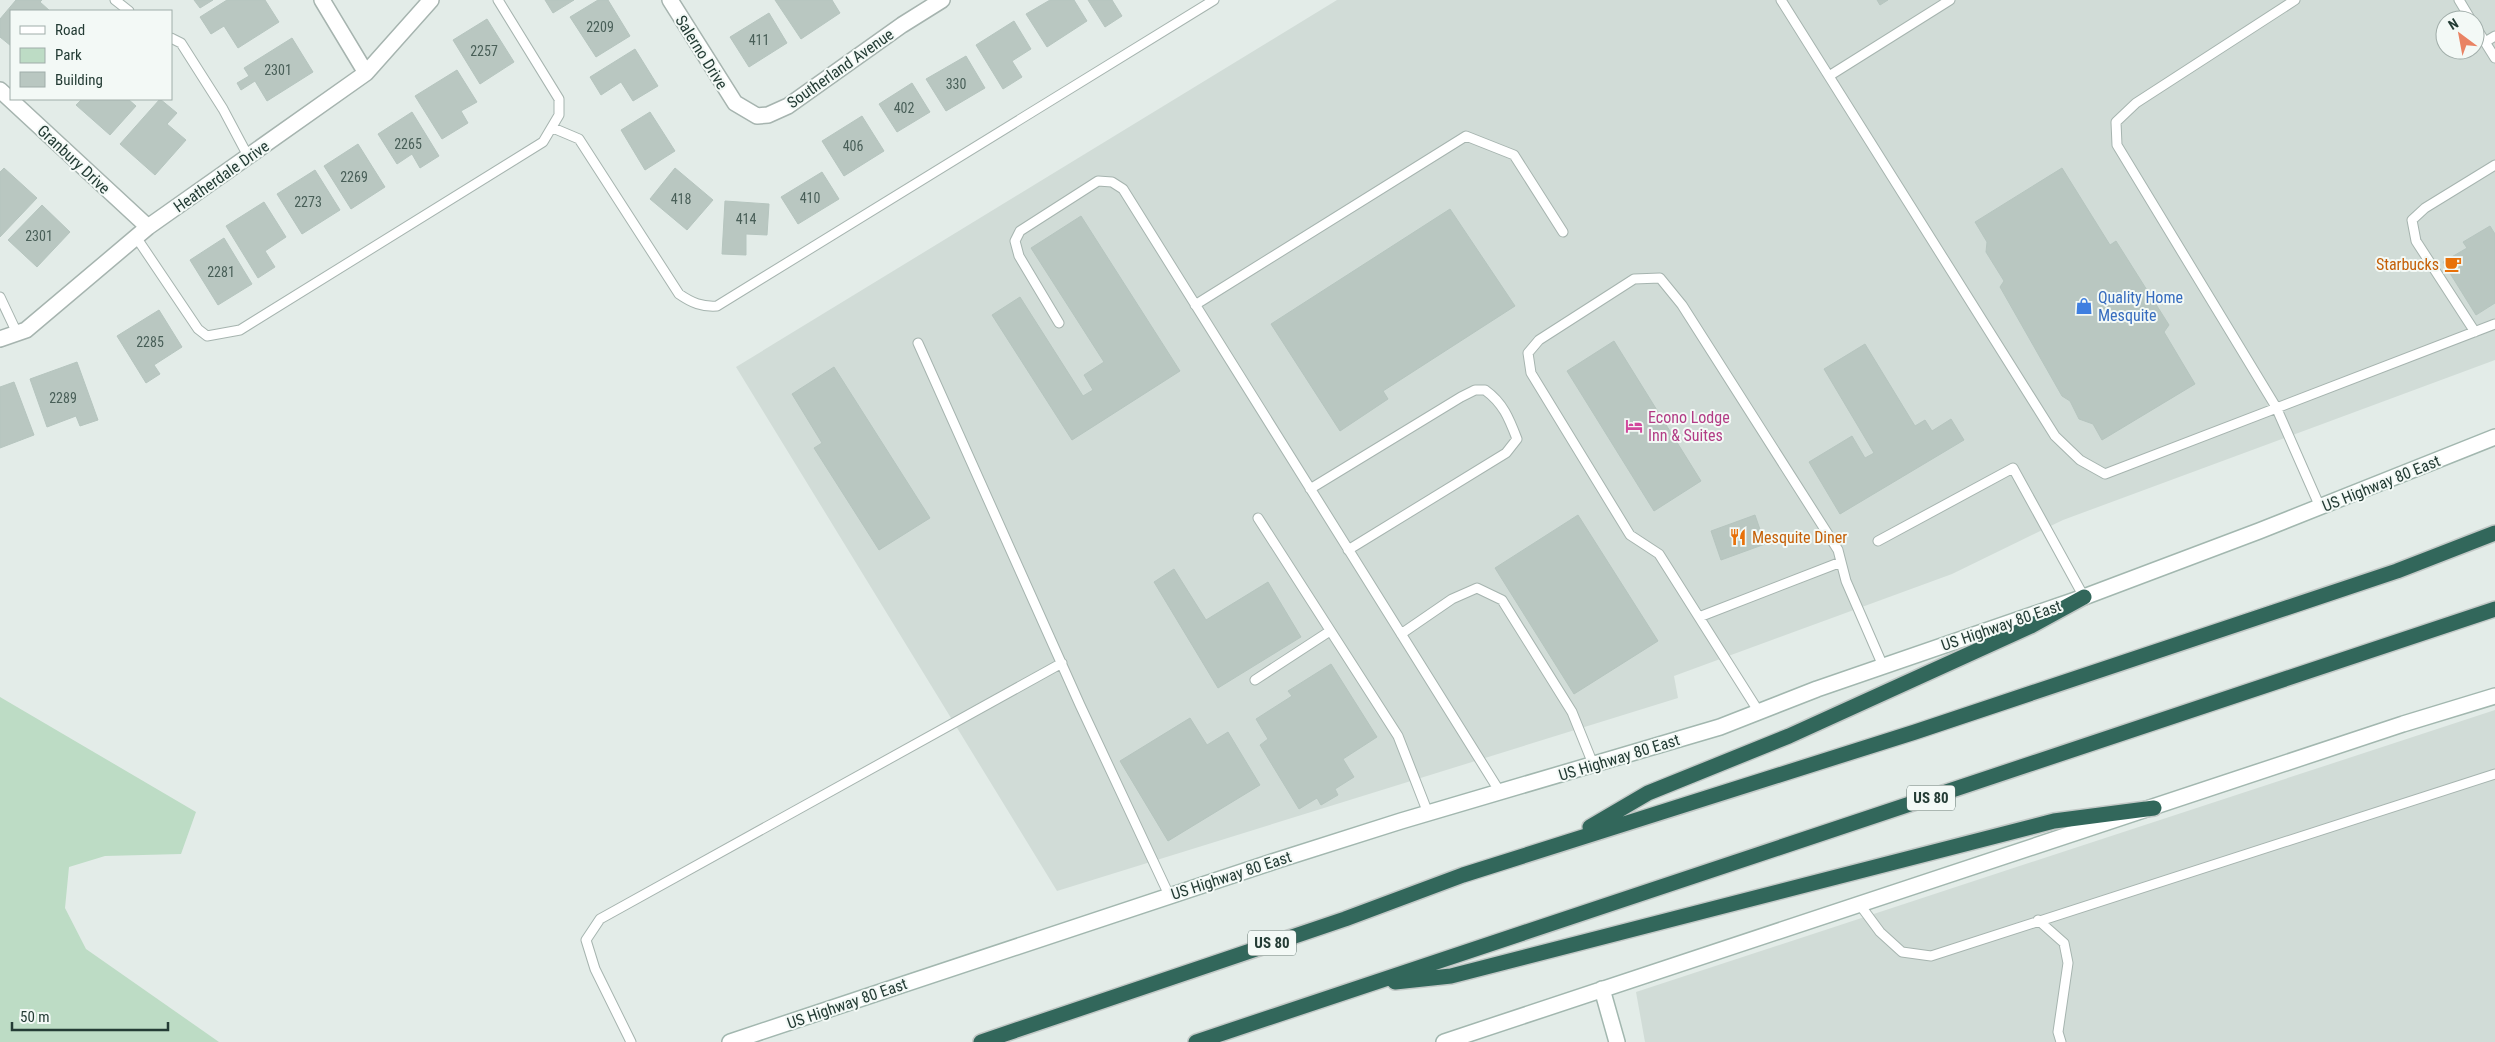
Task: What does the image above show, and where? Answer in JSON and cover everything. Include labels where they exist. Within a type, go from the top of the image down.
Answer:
[{"type":"highway","name":"US 80","points":[[981,1042],[1562,843],[1914,732],[2398,571],[2495,533]]},
{"type":"highway","points":[[1562,843],[1648,793],[1807,728],[2031,626],[2084,596]]},
{"type":"highway","name":"US 80","points":[[1196,1042],[2495,609]]},
{"type":"highway","points":[[1366,984],[1452,976],[2054,821],[2154,808]]},
{"type":"main road","points":[[322,0],[366,73]]},
{"type":"main road","name":"Heatherdale Drive","points":[[0,339],[26,330],[148,227],[366,73],[431,0]]},
{"type":"main road","name":"Salerno Drive","points":[[671,0],[735,103]]},
{"type":"main road","name":"Southerland Avenue","points":[[735,103],[757,116],[768,115],[788,106],[902,25],[942,0]]},
{"type":"main road","name":"Granbury Drive","points":[[0,90],[10,99]]},
{"type":"main road","name":"Granbury Drive","points":[[11,100],[148,227]]},
{"type":"main road","name":"US Highway 80 East","points":[[730,1042],[1169,895],[1428,813],[1720,727],[1883,666],[2084,596],[2320,507],[2495,437]]},
{"type":"main road","points":[[1444,1042],[2403,724],[2495,696]]},
{"type":"main road","points":[[1602,989],[1617,1042]]},
{"type":"lane","points":[[115,0],[128,10]]},
{"type":"lane","points":[[136,237],[198,329],[206,336],[240,330],[543,142],[559,115],[559,99],[498,0]]},
{"type":"lane","points":[[553,128],[579,139],[679,294],[688,301],[703,306],[717,306],[1214,0]]},
{"type":"lane","points":[[1781,0],[2055,436],[2080,460],[2105,474],[2495,324]]},
{"type":"lane","points":[[1829,76],[1950,0]]},
{"type":"lane","points":[[2295,0],[2136,103],[2116,122],[2117,145],[2276,407],[2320,507]]},
{"type":"lane","points":[[2495,36],[2485,42],[2495,58]]},
{"type":"lane","points":[[172,38],[181,43],[223,109],[248,156]]},
{"type":"lane","points":[[1195,305],[1466,136],[1514,154],[1563,232]]},
{"type":"lane","points":[[2476,332],[2416,241],[2412,220],[2425,208],[2495,165]]},
{"type":"lane","points":[[1060,323],[1019,256],[1015,241],[1020,231],[1098,181],[1112,182],[1123,190],[1500,792]]},
{"type":"lane","points":[[1759,712],[1659,554],[1630,535],[1531,374],[1528,353],[1539,340],[1634,280],[1660,278],[1682,305],[1838,550],[1846,581],[1883,666]]},
{"type":"lane","points":[[0,297],[17,333]]},
{"type":"lane","points":[[918,343],[1062,664],[1169,895]]},
{"type":"lane","points":[[1310,489],[1475,390],[1485,390],[1499,400],[1517,439],[1506,453],[1348,550]]},
{"type":"lane","points":[[1878,541],[2013,468],[2084,596]]},
{"type":"lane","points":[[1258,518],[1398,736],[1428,813]]},
{"type":"lane","points":[[1699,617],[1841,562]]},
{"type":"lane","points":[[1401,634],[1452,600],[1477,588],[1502,600],[1572,712],[1593,764]]},
{"type":"lane","points":[[1256,680],[1330,631]]},
{"type":"lane","points":[[630,1042],[595,970],[586,940],[600,919],[1062,664]]},
{"type":"lane","points":[[1860,905],[1880,932],[1902,952],[1931,956],[2495,774]]},
{"type":"lane","points":[[2038,920],[2064,942],[2068,963],[2058,1032],[2061,1042]]},
{"type":"shaded area","points":[[1337,0],[2495,0],[2495,360],[2063,520],[1952,574],[1674,676],[1678,698],[1057,891],[736,367]]},
{"type":"shaded area","points":[[2495,710],[2495,1042],[1645,1042],[1636,992]]},
{"type":"green space","points":[[0,697],[196,812],[181,854],[105,856],[69,867],[65,908],[86,949],[219,1042],[0,1042]]},
{"type":"building","points":[[16,0],[42,0],[40,2],[49,10],[10,10],[10,45],[0,37],[0,19]]},
{"type":"building","points":[[194,0],[213,0],[200,8]]},
{"type":"building","points":[[227,0],[265,0],[279,22],[238,48],[224,26],[211,34],[200,17]]},
{"type":"building","points":[[545,0],[574,0],[553,13]]},
{"type":"building","points":[[598,0],[608,0],[630,36],[596,57],[570,17]]},
{"type":"building","points":[[775,0],[832,0],[840,13],[801,39]]},
{"type":"building","points":[[1050,0],[1074,0],[1087,21],[1047,47],[1026,14]]},
{"type":"building","points":[[1088,0],[1112,0],[1122,16],[1105,27]]},
{"type":"building","points":[[1877,0],[1888,0],[1880,5]]},
{"type":"building","points":[[769,13],[787,43],[749,67],[730,37]]},
{"type":"building","points":[[487,19],[514,62],[480,84],[453,40]]},
{"type":"building","points":[[1014,21],[1031,49],[1012,61],[1022,77],[1003,89],[976,45]]},
{"type":"building","points":[[292,38],[313,72],[267,101],[255,81],[241,90],[237,83],[249,76],[244,68]]},
{"type":"building","points":[[635,49],[658,86],[633,101],[621,82],[601,95],[590,77]]},
{"type":"building","points":[[966,56],[985,88],[946,111],[926,79]]},
{"type":"building","points":[[457,70],[477,102],[461,111],[468,123],[442,139],[415,96]]},
{"type":"building","points":[[912,83],[930,112],[897,132],[879,104]]},
{"type":"building","points":[[81,100],[129,100],[136,106],[110,135],[76,105]]},
{"type":"building","points":[[159,100],[177,113],[167,124],[186,140],[155,175],[120,144]]},
{"type":"building","points":[[412,112],[439,156],[420,168],[412,154],[397,164],[378,134]]},
{"type":"building","points":[[650,112],[675,151],[645,170],[621,130]]},
{"type":"building","points":[[862,116],[884,151],[844,176],[822,141]]},
{"type":"building","points":[[358,144],[385,187],[351,209],[324,166]]},
{"type":"building","points":[[4,168],[37,198],[0,237],[0,172]]},
{"type":"building","points":[[675,168],[713,200],[687,230],[650,199]]},
{"type":"building","name":"Quality Home Mesquite","points":[[2062,168],[2110,245],[2116,241],[2169,325],[2164,332],[2195,384],[2102,440],[2093,424],[2079,419],[2070,401],[2062,396],[2000,287],[2004,281],[1986,252],[1987,242],[1975,222]]},
{"type":"building","points":[[315,170],[340,210],[302,234],[277,194]]},
{"type":"building","points":[[822,172],[839,199],[798,224],[781,197]]},
{"type":"building","points":[[725,201],[769,204],[767,235],[746,234],[746,255],[722,254]]},
{"type":"building","points":[[264,202],[286,237],[265,251],[275,267],[258,278],[226,226]]},
{"type":"building","points":[[42,205],[70,232],[37,267],[8,240]]},
{"type":"building","points":[[1450,209],[1515,306],[1383,391],[1388,399],[1340,431],[1271,324]]},
{"type":"building","points":[[1081,216],[1180,371],[1072,440],[992,315],[1020,297],[1083,396],[1093,390],[1084,375],[1104,362],[1031,248]]},
{"type":"building","points":[[2490,226],[2495,234],[2495,303],[2476,315],[2443,262],[2467,248],[2463,242]]},
{"type":"building","points":[[224,238],[252,284],[218,305],[190,260]]},
{"type":"building","points":[[159,310],[182,347],[154,365],[160,374],[146,383],[117,336]]},
{"type":"building","name":"Econo Lodge Inn & Suites","points":[[1614,341],[1701,481],[1654,511],[1567,371]]},
{"type":"building","points":[[1865,344],[1915,426],[1925,420],[1932,431],[1951,419],[1964,440],[1840,514],[1809,462],[1852,436],[1865,458],[1874,453],[1824,369]]},
{"type":"building","points":[[77,362],[98,420],[80,426],[76,416],[47,427],[30,379]]},
{"type":"building","points":[[834,367],[930,518],[879,550],[814,448],[822,443],[792,394]]},
{"type":"building","points":[[14,382],[34,435],[0,448],[0,387]]},
{"type":"building","points":[[1578,515],[1658,641],[1574,694],[1495,568]]},
{"type":"building","name":"Mesquite Diner","points":[[1755,515],[1765,544],[1721,560],[1711,531]]},
{"type":"building","points":[[1174,569],[1206,620],[1268,582],[1301,637],[1218,688],[1154,582]]},
{"type":"building","points":[[1331,664],[1377,737],[1343,759],[1354,777],[1335,789],[1338,795],[1321,805],[1317,798],[1299,809],[1260,745],[1268,739],[1256,719],[1292,696],[1288,691]]},
{"type":"building","points":[[1190,718],[1207,745],[1228,732],[1260,785],[1168,841],[1120,761]]},
{"type":"place","name":"Starbucks","points":[[2453,264]]},
{"type":"place","name":"Quality Home Mesquite","points":[[2084,306]]},
{"type":"place","name":"Econo Lodge Inn & Suites","points":[[1634,426]]},
{"type":"place","name":"Mesquite Diner","points":[[1738,537]]}]
